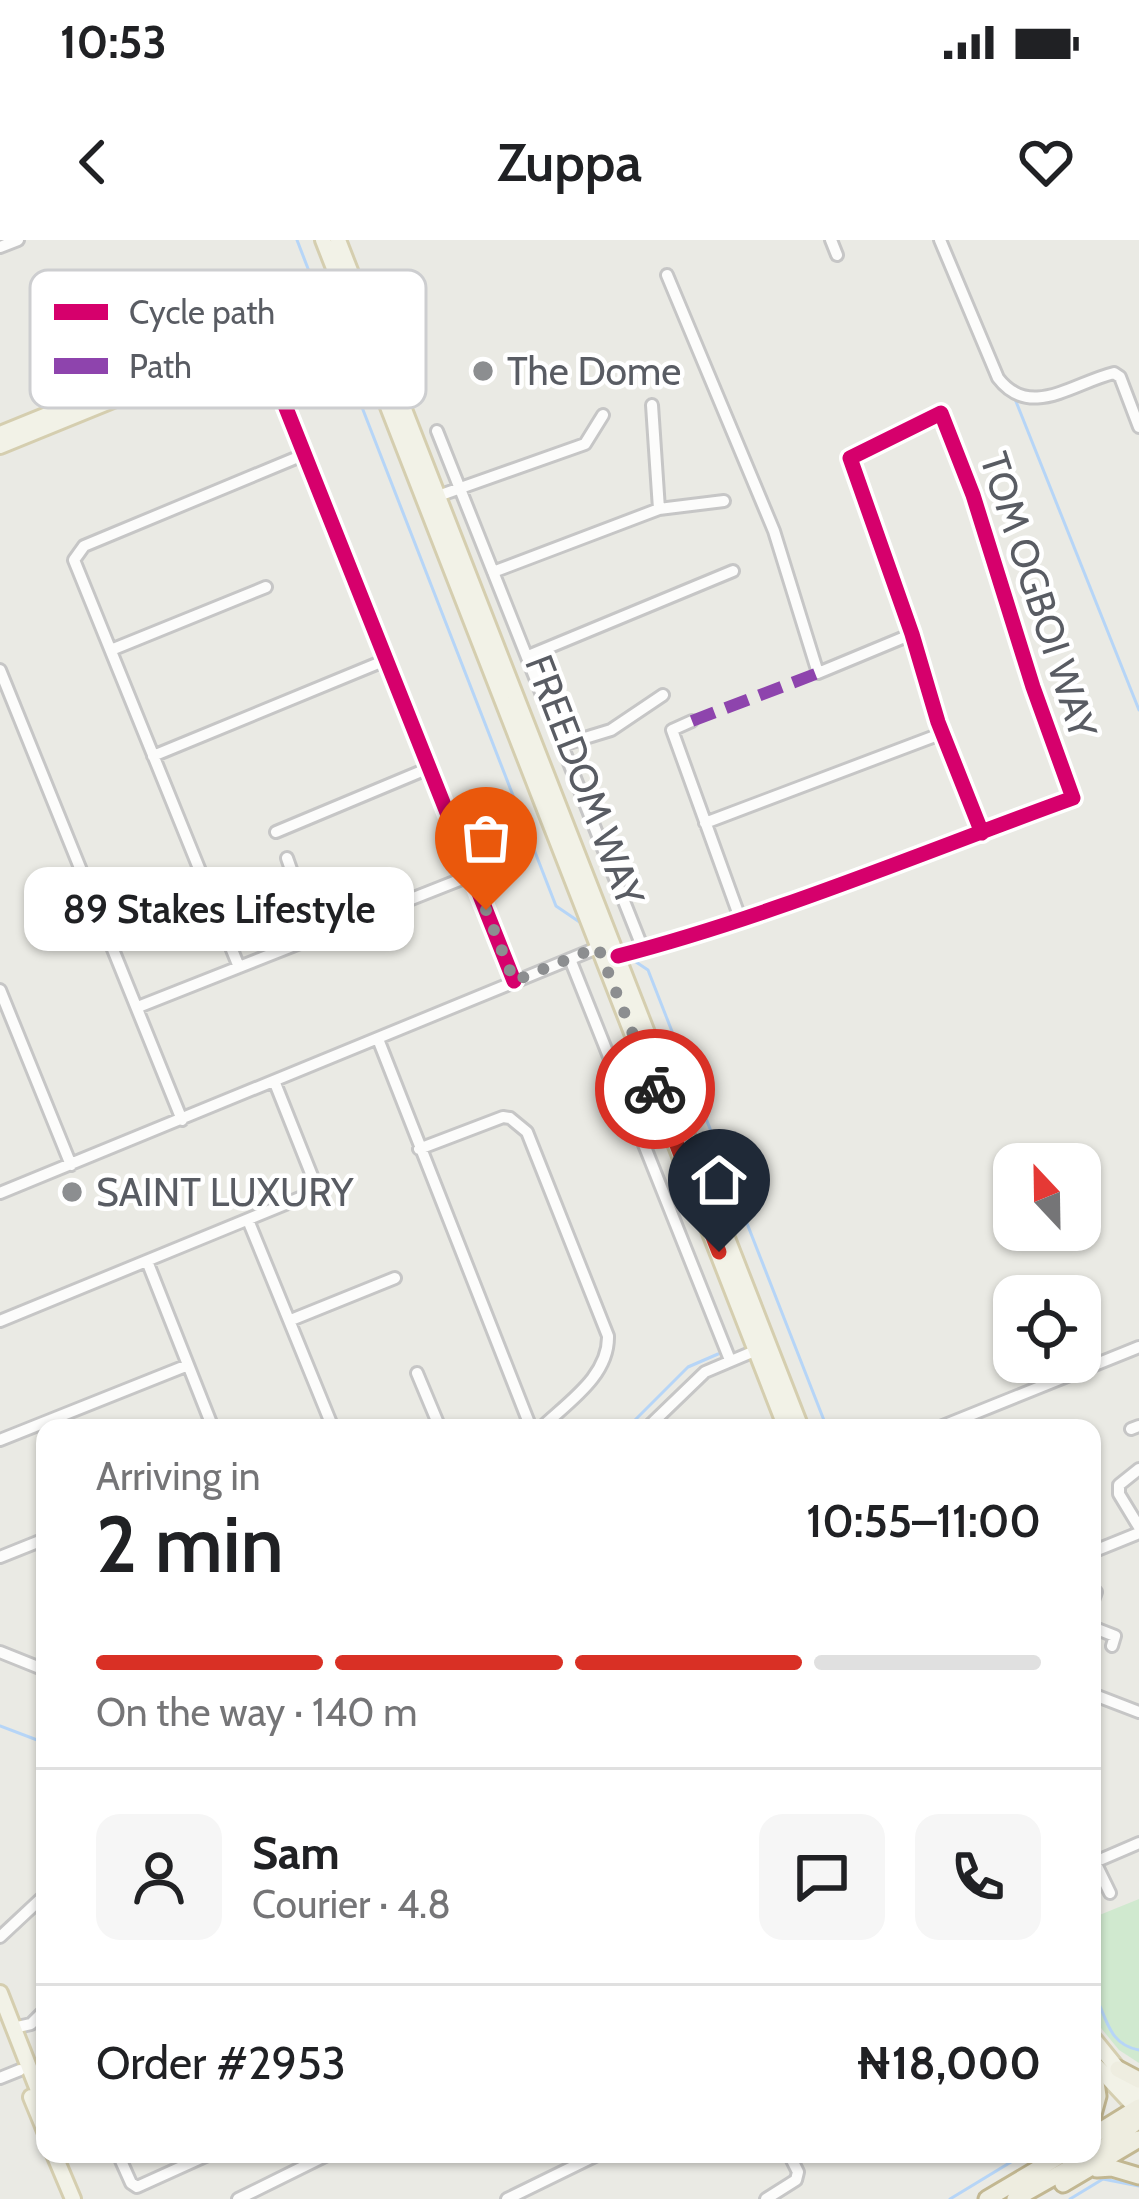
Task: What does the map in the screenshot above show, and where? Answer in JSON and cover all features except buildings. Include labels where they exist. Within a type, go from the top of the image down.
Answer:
[{"type":"highway","points":[[1118,2069],[1139,2080]]},
{"type":"highway","points":[[1101,2130],[1112,2123],[1138,2124]]},
{"type":"highway","points":[[1112,2123],[1138,2124]]},
{"type":"highway","points":[[1101,2158],[1138,2124]]},
{"type":"highway","points":[[1101,2147],[1138,2124]]},
{"type":"highway","points":[[987,2199],[1042,2163]]},
{"type":"highway","points":[[1015,2199],[1074,2163]]},
{"type":"highway","points":[[1034,2199],[1096,2163]]},
{"type":"highway","points":[[1088,2170],[1112,2168],[1139,2176]]},
{"type":"main road","name":"FREEDOM WAY","points":[[323,240],[338,270]]},
{"type":"main road","name":"FREEDOM WAY","points":[[338,240],[345,270]]},
{"type":"main road","points":[[0,434],[67,408]]},
{"type":"main road","points":[[0,446],[88,408]]},
{"type":"main road","name":"FREEDOM WAY","points":[[396,408],[610,949],[757,1349],[791,1419]]},
{"type":"main road","name":"FREEDOM WAY","points":[[400,408],[438,496],[791,1419]]},
{"type":"main road","points":[[0,1993],[20,2070],[36,2109]]},
{"type":"main road","points":[[7,2024],[36,2088]]},
{"type":"main road","points":[[1101,2048],[1118,2069],[1138,2124]]},
{"type":"main road","points":[[1101,2073],[1138,2124]]},
{"type":"main road","points":[[62,2163],[76,2199]]},
{"type":"street","points":[[0,247],[18,240]]},
{"type":"street","points":[[831,240],[837,255]]},
{"type":"street","points":[[940,240],[998,378],[1009,392],[1031,400],[1114,374],[1120,377],[1139,428]]},
{"type":"street","points":[[0,1193],[570,959],[610,949],[643,950],[982,833],[943,734],[912,634],[818,673],[774,531],[667,275]]},
{"type":"street","points":[[652,405],[659,509]]},
{"type":"street","points":[[286,408],[514,981]]},
{"type":"street","name":"TOM OGBOI WAY","points":[[912,634],[850,458],[941,413],[973,495],[1073,798],[982,833]]},
{"type":"street","points":[[438,496],[585,444],[603,416]]},
{"type":"street","points":[[437,431],[643,950]]},
{"type":"street","points":[[239,967],[75,565],[80,550],[304,454]]},
{"type":"street","points":[[493,572],[659,509],[724,501]]},
{"type":"street","points":[[527,656],[733,572]]},
{"type":"street","points":[[111,650],[266,587]]},
{"type":"street","points":[[154,756],[386,660]]},
{"type":"street","points":[[0,670],[182,1120]]},
{"type":"street","points":[[562,745],[611,730],[663,695]]},
{"type":"street","points":[[692,721],[672,730],[740,919]]},
{"type":"street","points":[[705,823],[943,734]]},
{"type":"street","points":[[276,832],[429,768]]},
{"type":"street","points":[[287,858],[315,938]]},
{"type":"street","points":[[137,1007],[472,875]]},
{"type":"street","points":[[570,959],[730,1360]]},
{"type":"street","points":[[0,990],[71,1165]]},
{"type":"street","points":[[378,1040],[527,1419]]},
{"type":"street","points":[[0,1321],[308,1196],[314,1187],[275,1083]]},
{"type":"street","points":[[419,1149],[503,1117],[527,1132],[608,1336],[598,1373],[551,1419]]},
{"type":"street","points":[[248,1220],[330,1419]]},
{"type":"street","points":[[147,1261],[209,1419]]},
{"type":"street","points":[[291,1320],[395,1278]]},
{"type":"street","points":[[960,1419],[1139,1347]]},
{"type":"street","points":[[656,1419],[704,1372],[757,1349]]},
{"type":"street","points":[[53,1419],[188,1365]]},
{"type":"street","points":[[418,1373],[436,1419]]},
{"type":"street","points":[[0,1440],[36,1426]]},
{"type":"street","points":[[1101,1548],[1139,1530],[1119,1485],[1139,1469]]},
{"type":"street","points":[[0,1557],[36,1543]]},
{"type":"street","points":[[1101,1631],[1115,1636],[1112,1646]]},
{"type":"street","points":[[0,1652],[36,1666]]},
{"type":"street","points":[[1101,1697],[1139,1712]]},
{"type":"street","points":[[1101,1857],[1139,1843]]},
{"type":"street","points":[[1101,1874],[1110,1893]]},
{"type":"street","points":[[0,1937],[36,1903]]},
{"type":"street","points":[[7,2024],[31,2024],[36,2019]]},
{"type":"street","points":[[0,2078],[20,2070]]},
{"type":"street","points":[[122,2163],[137,2186],[189,2163]]},
{"type":"street","points":[[238,2199],[311,2163]]},
{"type":"street","points":[[508,2199],[581,2163]]},
{"type":"street","points":[[766,2199],[796,2180],[794,2163]]},
{"type":"green space","points":[[1139,1899],[1139,2063],[1119,2050],[1101,2028],[1101,1914]]},
{"type":"waterway","points":[[297,240],[309,270]]},
{"type":"waterway","points":[[1015,399],[1139,710]]},
{"type":"waterway","points":[[362,408],[556,906],[581,923]]},
{"type":"waterway","points":[[636,962],[648,970],[823,1419]]},
{"type":"waterway","points":[[636,1419],[688,1367],[718,1354]]},
{"type":"waterway","points":[[0,1726],[36,1740]]},
{"type":"waterway","points":[[1101,2008],[1114,2035],[1139,2050]]},
{"type":"waterway","points":[[28,2019],[36,2011]]},
{"type":"waterway","points":[[950,2199],[1009,2163]]},
{"type":"waterway","points":[[1070,2199],[1103,2179],[1139,2186]]},
{"type":"marked path","points":[[692,721],[818,673]]},
{"type":"cycle path","points":[[286,408],[514,981]]},
{"type":"cycle path","points":[[618,956],[791,903],[847,882],[904,861],[960,840],[1017,819],[1073,798],[973,495],[941,413],[850,458],[938,722],[982,833]]},
{"type":"way so far","points":[[486,910],[514,981],[598,947],[655,1089]]},
{"type":"place","name":"The Dome","points":[[483,371]]},
{"type":"place","name":"89 Stakes Lifestyle","points":[[486,910]]},
{"type":"place","name":"SAINT LUXURY","points":[[72,1192]]},
{"type":"route","points":[[655,1089],[719,1252]]}]
